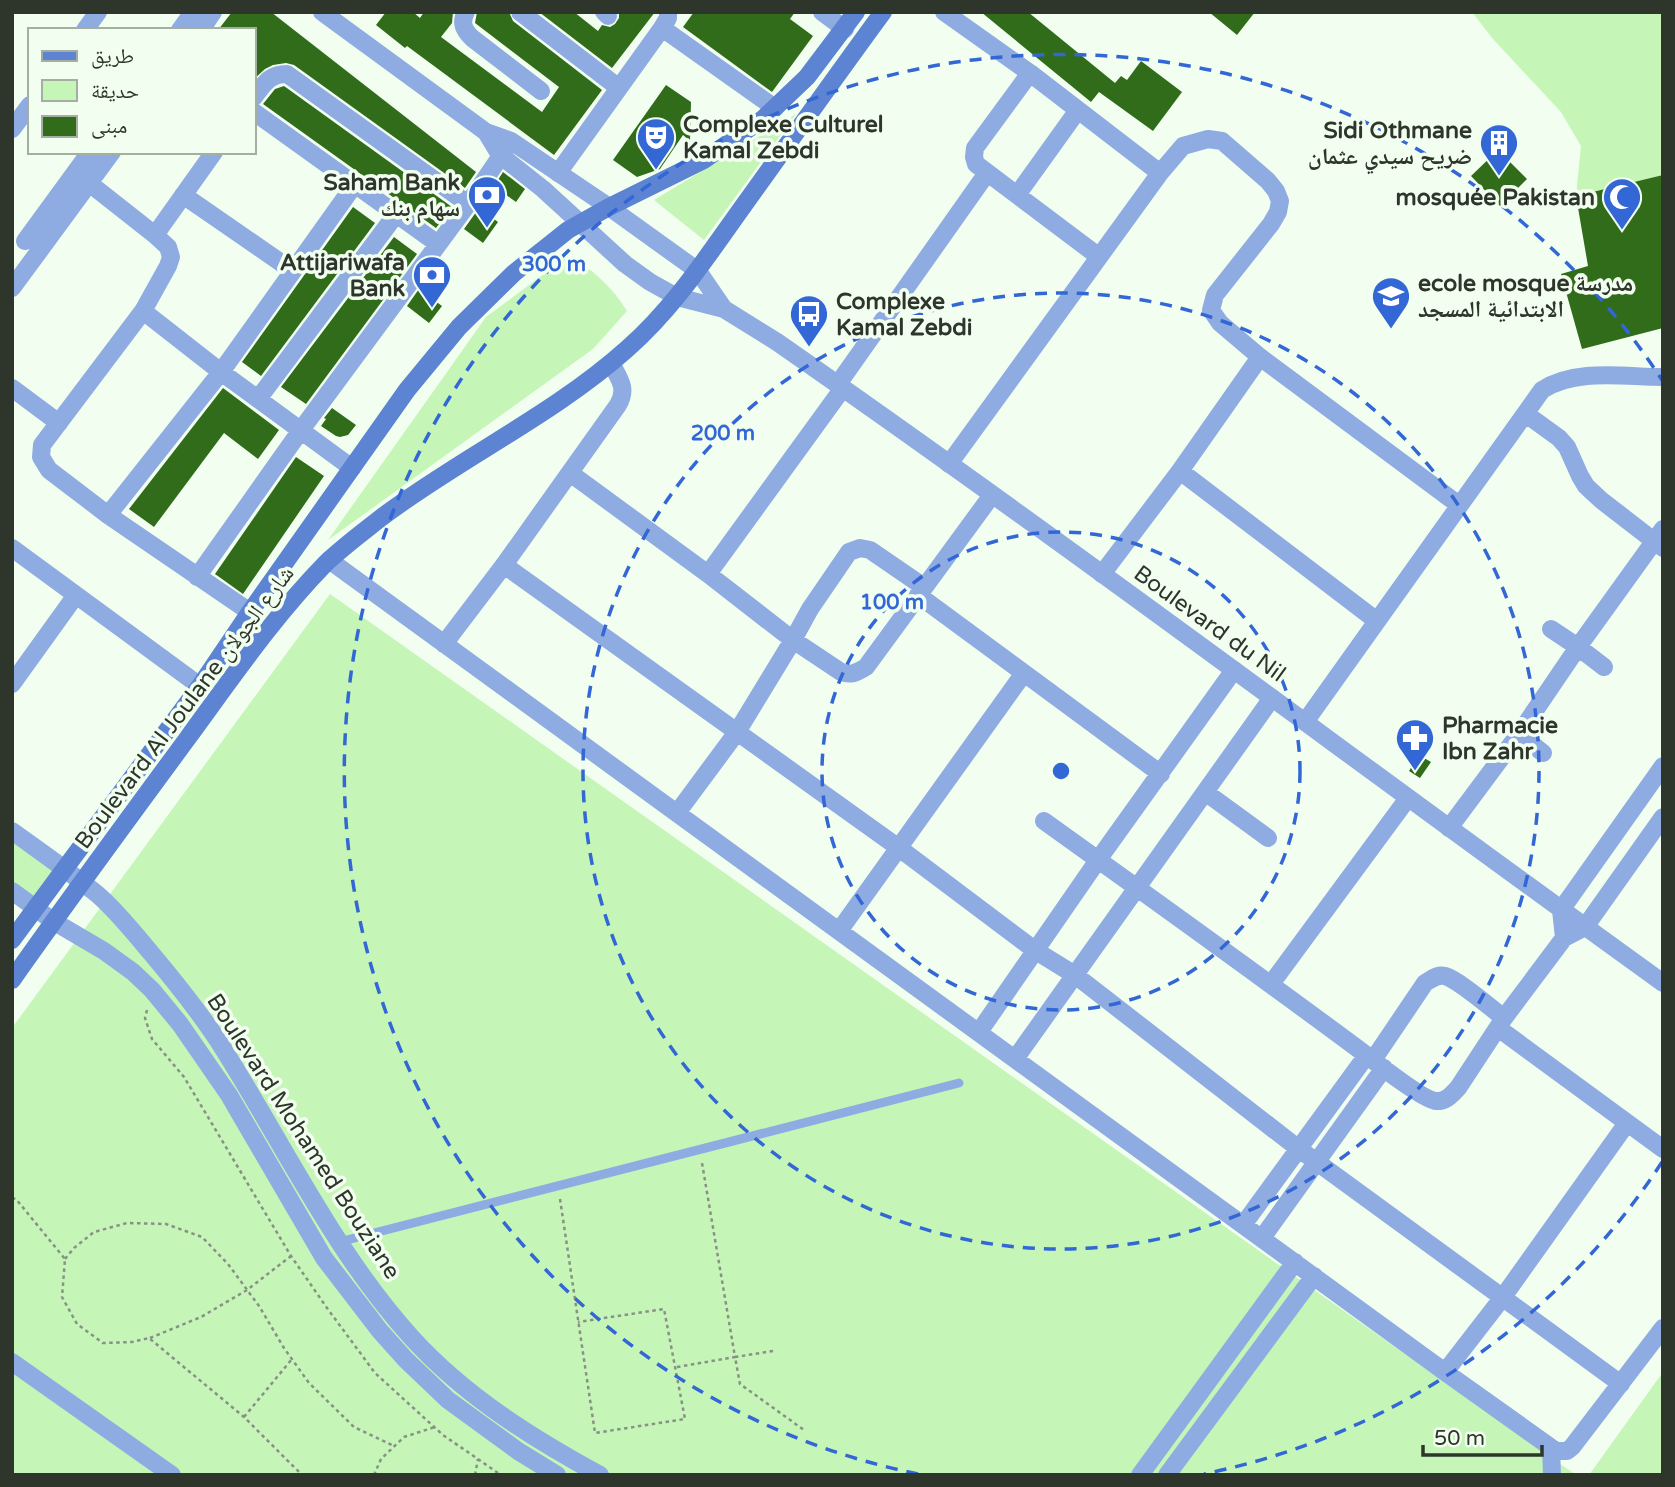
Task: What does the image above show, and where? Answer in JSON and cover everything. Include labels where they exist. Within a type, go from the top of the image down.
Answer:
[{"type":"main road","name":"Boulevard Al Joulane شارع الجولان","points":[[12,940],[200,686],[407,390],[459,327],[514,273],[556,238],[609,207],[704,160],[775,108],[807,77],[856,12]]},
{"type":"main road","name":"Boulevard Al Joulane شارع الجولان","points":[[12,980],[81,882],[298,594],[350,541],[396,507],[558,402],[611,363],[644,334],[698,271],[883,12]]},
{"type":"street","points":[[86,28],[98,12]]},
{"type":"street","points":[[181,28],[193,12]]},
{"type":"street","points":[[202,28],[213,12]]},
{"type":"street","points":[[197,578],[301,430],[468,204],[505,148],[323,12]]},
{"type":"street","points":[[466,12],[463,23],[465,31],[541,91]]},
{"type":"street","points":[[520,12],[619,88]]},
{"type":"street","points":[[822,12],[845,29]]},
{"type":"street","points":[[944,12],[1030,73],[1160,173]]},
{"type":"street","points":[[558,173],[665,20],[775,108]]},
{"type":"street","points":[[1030,73],[975,148],[976,164],[1098,256]]},
{"type":"street","points":[[256,94],[268,79],[277,74],[287,74],[468,204]]},
{"type":"street","points":[[12,128],[28,108]]},
{"type":"street","points":[[1017,195],[1078,110]]},
{"type":"street","points":[[256,114],[438,244]]},
{"type":"street","points":[[949,464],[1160,173],[1182,146],[1208,139],[1222,141],[1268,181],[1280,201],[1278,212],[1271,224],[1221,286],[1212,302],[1211,310],[1220,323],[1260,357],[1459,505]]},
{"type":"street","name":"Boulevard du Nil","points":[[505,148],[558,173],[698,271],[724,309]]},
{"type":"street","name":"Boulevard du Nil","points":[[505,148],[543,189],[625,264],[677,297],[724,309],[777,342],[1102,574],[1663,983]]},
{"type":"street","points":[[12,288],[25,242],[89,154]]},
{"type":"street","points":[[25,242],[89,183],[111,154]]},
{"type":"street","points":[[155,235],[213,154]]},
{"type":"street","points":[[708,574],[987,173]]},
{"type":"street","points":[[89,183],[155,235],[168,247],[171,257],[142,311],[42,445],[41,457],[49,470],[108,515],[250,612]]},
{"type":"street","points":[[108,515],[221,372],[355,184]]},
{"type":"street","points":[[183,195],[293,271]]},
{"type":"street","points":[[258,399],[397,213]]},
{"type":"street","points":[[142,311],[352,468]]},
{"type":"street","points":[[1102,574],[1180,471],[1260,357]]},
{"type":"street","points":[[444,644],[504,565],[623,397],[623,387],[611,363]]},
{"type":"street","points":[[1306,722],[1542,390],[1572,378],[1663,377]]},
{"type":"street","points":[[12,388],[59,423]]},
{"type":"street","points":[[1449,828],[1519,734],[1578,647],[1660,540],[1593,493],[1580,476],[1567,447],[1559,438],[1525,414]]},
{"type":"street","points":[[1180,471],[1377,621]]},
{"type":"street","points":[[570,473],[793,640],[841,672],[854,674],[866,667],[992,495]]},
{"type":"street","points":[[12,548],[200,686]]},
{"type":"street","points":[[677,813],[737,732],[810,609],[849,552],[860,548],[870,550],[1024,673],[1161,774]]},
{"type":"street","points":[[329,560],[1551,1448],[1561,1452],[1572,1447],[1663,1328]]},
{"type":"street","points":[[504,565],[899,848],[1036,951],[1075,975],[1299,1149],[1620,1384]]},
{"type":"street","points":[[12,684],[76,595]]},
{"type":"street","points":[[1551,629],[1604,667]]},
{"type":"street","points":[[979,1032],[1234,670]]},
{"type":"street","points":[[839,931],[1024,673]]},
{"type":"street","points":[[1016,1059],[1272,698]]},
{"type":"street","points":[[1519,734],[1543,753]]},
{"type":"street","points":[[1564,938],[1561,910],[1663,766]]},
{"type":"street","points":[[1205,792],[1268,838]]},
{"type":"street","points":[[1271,984],[1408,797]]},
{"type":"street","points":[[1044,821],[1426,1098],[1436,1101],[1444,1100],[1458,1088],[1501,1023],[1564,938],[1585,927],[1663,817]]},
{"type":"street","name":"Boulevard Mohamed Bouziane","points":[[12,831],[99,896],[132,931],[203,1019],[339,1242],[388,1310],[413,1339],[476,1398],[561,1454],[600,1475]]},
{"type":"street","name":"Boulevard Mohamed Bouziane","points":[[12,891],[53,921],[104,951],[152,990],[180,1024],[229,1095],[324,1258],[380,1331],[448,1400],[518,1451],[557,1475]]},
{"type":"street","points":[[1262,1238],[1316,1161],[1425,983],[1435,977],[1445,976],[1456,982],[1501,1023],[1663,1149]]},
{"type":"street","points":[[1244,1225],[1299,1149],[1375,1061]]},
{"type":"street","points":[[1445,1372],[1503,1297],[1627,1123]]},
{"type":"street","points":[[1140,1475],[1295,1262]]},
{"type":"street","points":[[1167,1475],[1314,1276]]},
{"type":"street","points":[[12,1362],[172,1475]]},
{"type":"street","points":[[1182,1418],[1200,1430]]},
{"type":"street","points":[[1551,1448],[1552,1475]]},
{"type":"lane","points":[[339,1242],[959,1083]]},
{"type":"path","points":[[700,1149],[740,1384],[804,1430]]},
{"type":"path","points":[[558,1186],[578,1322],[595,1433],[685,1419],[664,1309],[578,1322]]},
{"type":"path","points":[[12,1198],[16,1199],[65,1259]]},
{"type":"path","points":[[291,1256],[247,1290],[201,1317],[132,1342],[103,1343],[77,1324],[62,1297],[65,1259],[94,1232],[127,1223],[166,1224],[202,1237],[228,1264],[247,1290],[309,1384],[354,1427],[394,1446]]},
{"type":"path","points":[[149,1338],[244,1417],[302,1475]]},
{"type":"path","points":[[675,1367],[774,1351]]},
{"type":"path","points":[[244,1417],[292,1359]]},
{"type":"path","points":[[374,1475],[381,1459],[404,1437],[435,1427]]},
{"type":"path","points":[[475,1475],[478,1459]]},
{"type":"green space","points":[[1472,12],[1663,12],[1663,175],[1576,196],[1581,146],[1561,112],[1493,39]]},
{"type":"green space","points":[[796,114],[704,240],[654,200]]},
{"type":"green space","points":[[568,256],[601,279],[627,311],[593,349],[328,540],[486,317]]},
{"type":"green space","points":[[330,594],[1576,1475],[12,1475],[12,1028]]},
{"type":"green space","points":[[12,831],[65,870],[37,909],[12,891]]},
{"type":"green space","points":[[1663,1372],[1663,1475],[1589,1475]]},
{"type":"building","points":[[232,12],[271,12],[476,172],[465,188],[294,65],[273,65],[256,77],[256,28],[220,28]]},
{"type":"building","points":[[386,12],[413,12],[420,18],[424,12],[453,12],[452,23],[441,37],[542,112],[559,87],[475,23],[477,12],[509,12],[513,21],[602,90],[554,155],[376,25]]},
{"type":"building","points":[[539,12],[574,12],[598,31],[602,25],[610,27],[615,24],[619,12],[655,12],[612,68]]},
{"type":"building","points":[[694,12],[795,12],[790,19],[813,36],[772,92],[683,27]]},
{"type":"building","points":[[981,12],[1028,12],[1115,83],[1121,76],[1127,80],[1141,61],[1182,92],[1153,131],[1099,92],[1091,102]]},
{"type":"building","points":[[1209,12],[1255,12],[1237,35]]},
{"type":"building","points":[[666,85],[691,102],[690,141],[683,135],[660,169],[637,177],[613,160]]},
{"type":"building","points":[[284,86],[452,207],[436,228],[263,104],[275,89]]},
{"type":"building","name":"Sidi Othmane ضريح سيدي عثمان","points":[[1498,150],[1527,179],[1500,206],[1471,176]]},
{"type":"building","points":[[503,172],[525,189],[516,202],[494,186]]},
{"type":"building","name":"mosquée Pakistan","points":[[1663,175],[1663,328],[1582,349],[1561,274],[1588,266],[1576,196]]},
{"type":"building","points":[[353,207],[375,223],[261,376],[242,362]]},
{"type":"building","points":[[479,208],[498,222],[483,243],[464,229]]},
{"type":"building","points":[[394,237],[417,254],[306,404],[281,387]]},
{"type":"building","points":[[419,289],[442,306],[429,323],[407,306]]},
{"type":"building","points":[[223,388],[279,430],[258,459],[224,433],[154,527],[129,509]]},
{"type":"building","points":[[332,408],[356,425],[348,435],[336,436],[321,426]]},
{"type":"building","points":[[296,457],[324,476],[243,594],[215,574]]},
{"type":"building","points":[[1419,755],[1431,762],[1420,778],[1409,771]]},
{"type":"place","name":"Complexe Culturel Kamal Zebdi","points":[[656,171]]},
{"type":"place","name":"Sidi Othmane ضريح سيدي عثمان","points":[[1499,177]]},
{"type":"place","name":"Saham Bank سهام بنك","points":[[487,229]]},
{"type":"place","name":"mosquée Pakistan","points":[[1622,231]]},
{"type":"place","name":"Attijariwafa Bank","points":[[432,309]]},
{"type":"place","name":"ecole mosque مدرسة الابتدائية المسجد","points":[[1391,330]]},
{"type":"place","name":"Complexe Kamal Zebdi","points":[[809,348]]},
{"type":"place","name":"Pharmacie Ibn Zahr","points":[[1415,772]]}]
